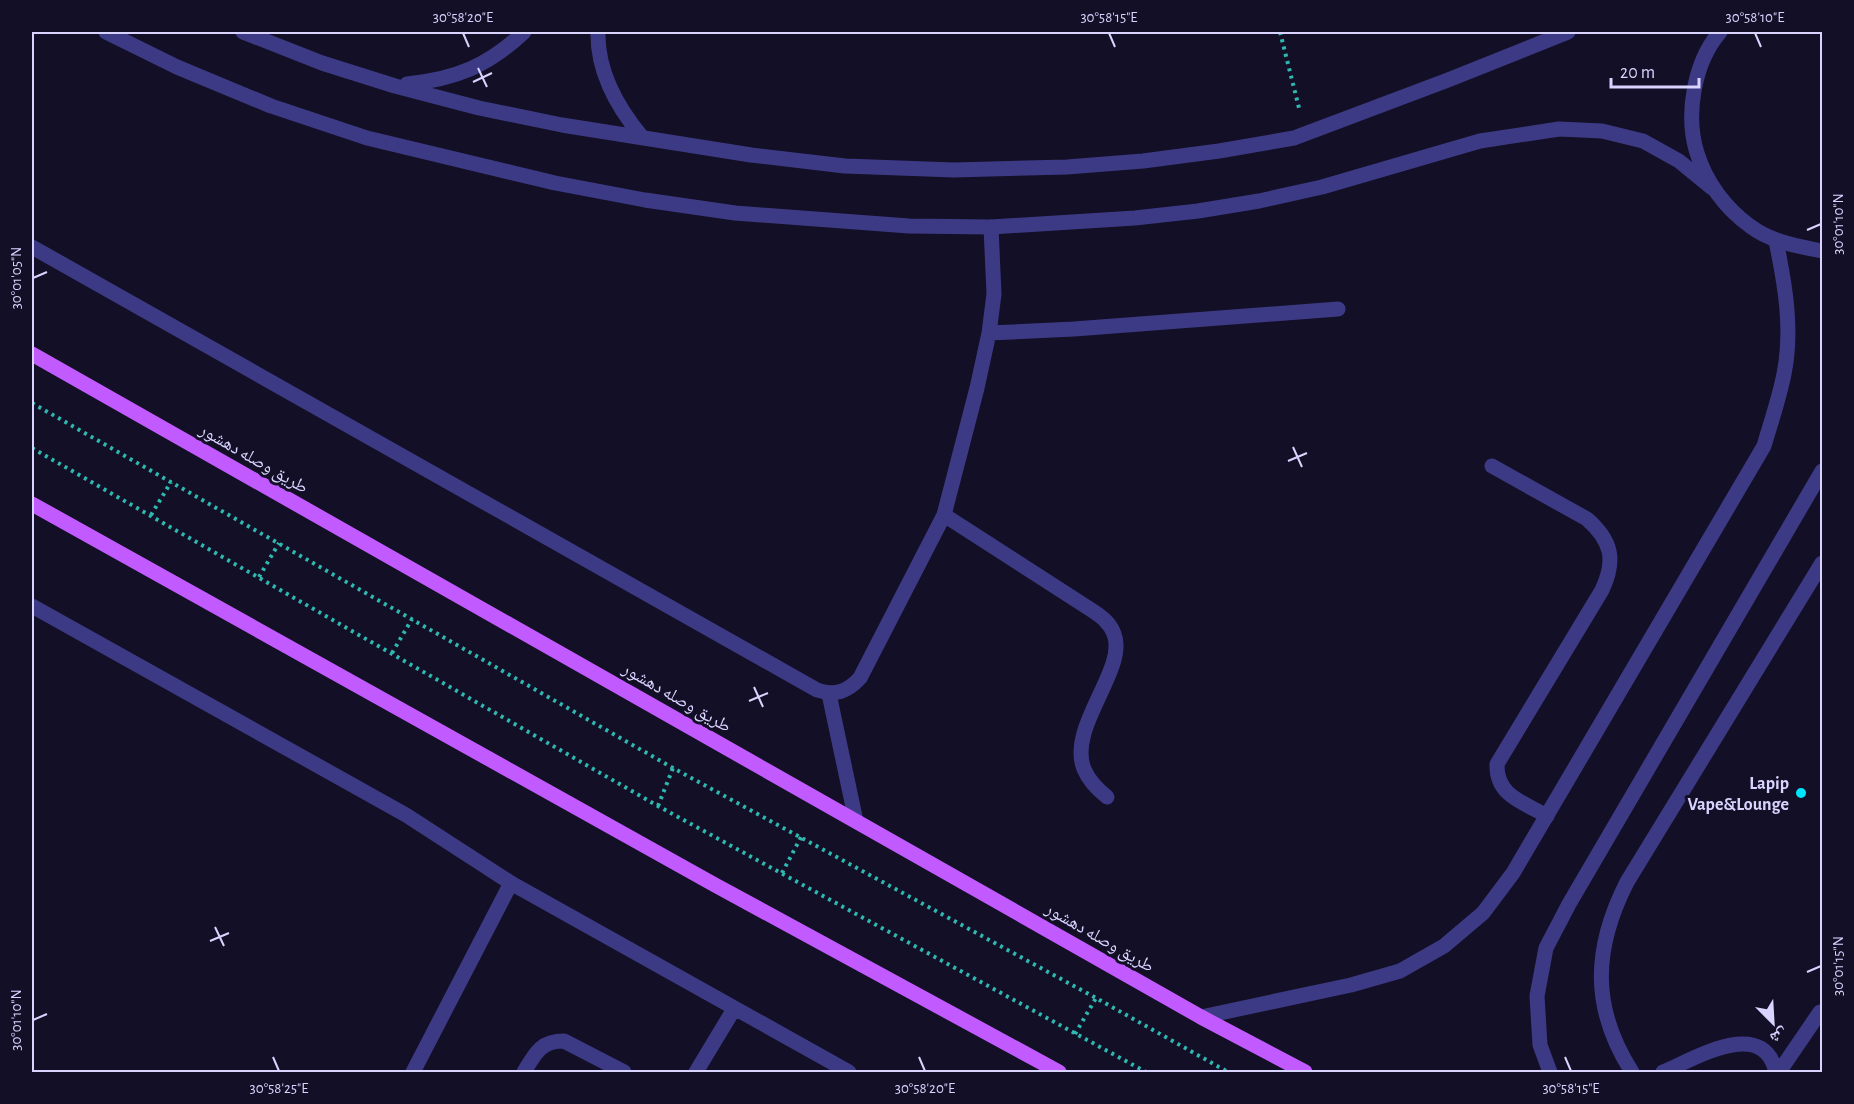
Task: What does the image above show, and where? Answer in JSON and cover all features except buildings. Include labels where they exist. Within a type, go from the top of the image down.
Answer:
[{"type":"main road","name":"طريق وصله دهشور","points":[[32,354],[1201,1017],[1305,1072]]},
{"type":"main road","points":[[32,504],[715,885],[1059,1072]]},
{"type":"street","points":[[106,32],[177,67],[271,106],[368,138],[555,183],[645,200],[735,213],[909,226],[991,227],[1135,218],[1259,201],[1322,187],[1480,141],[1520,133],[1559,129],[1602,131],[1643,141],[1679,160],[1712,188],[1730,209],[1751,227],[1776,241],[1822,251]]},
{"type":"street","points":[[243,32],[322,63],[395,86],[479,108],[552,123],[751,155],[845,166],[954,170],[1067,167],[1143,160],[1219,151],[1294,138],[1568,32]]},
{"type":"street","points":[[395,86],[435,81],[472,69],[506,49],[524,32]]},
{"type":"street","points":[[598,32],[602,66],[611,92],[625,116],[642,137]]},
{"type":"street","points":[[1712,188],[1696,152],[1691,114],[1697,76],[1713,40],[1720,32]]},
{"type":"street","points":[[32,247],[817,690],[829,694],[852,687],[860,678],[944,515],[989,333],[994,294],[991,227]]},
{"type":"street","points":[[1201,1017],[1351,985],[1400,971],[1444,946],[1483,913],[1514,873],[1764,446],[1785,372],[1788,328],[1785,284],[1776,241]]},
{"type":"street","points":[[989,333],[1086,329],[1338,309]]},
{"type":"street","points":[[1492,466],[1587,519],[1599,530],[1607,544],[1611,559],[1609,576],[1602,590],[1497,764],[1496,776],[1500,786],[1509,794],[1547,816]]},
{"type":"street","points":[[1550,1072],[1540,1046],[1537,996],[1546,948],[1569,904],[1822,471]]},
{"type":"street","points":[[944,515],[1106,620],[1115,635],[1117,651],[1080,748],[1083,768],[1092,784],[1107,797]]},
{"type":"street","points":[[1632,1072],[1611,1031],[1604,1006],[1601,979],[1603,951],[1616,904],[1633,872],[1822,563]]},
{"type":"street","points":[[32,606],[406,815],[511,883],[849,1072]]},
{"type":"street","points":[[829,694],[856,821]]},
{"type":"street","points":[[413,1072],[511,883]]},
{"type":"street","points":[[696,1072],[734,1009]]},
{"type":"street","points":[[1663,1072],[1723,1047],[1735,1043],[1747,1043],[1768,1054],[1778,1072],[1820,1012]]},
{"type":"street","points":[[524,1072],[544,1045],[554,1041],[564,1041],[624,1072]]},
{"type":"path","points":[[1280,32],[1305,133]]},
{"type":"path","points":[[32,403],[673,768],[1228,1072]]},
{"type":"path","points":[[32,448],[658,806],[1146,1072]]},
{"type":"path","points":[[151,515],[171,482]]},
{"type":"path","points":[[259,577],[279,543]]},
{"type":"path","points":[[392,653],[412,619]]},
{"type":"path","points":[[658,806],[673,768]]},
{"type":"path","points":[[782,873],[801,837]]},
{"type":"path","points":[[1075,1034],[1096,998]]},
{"type":"place","name":"Lapip Vape&Lounge","points":[[1801,793]]}]
